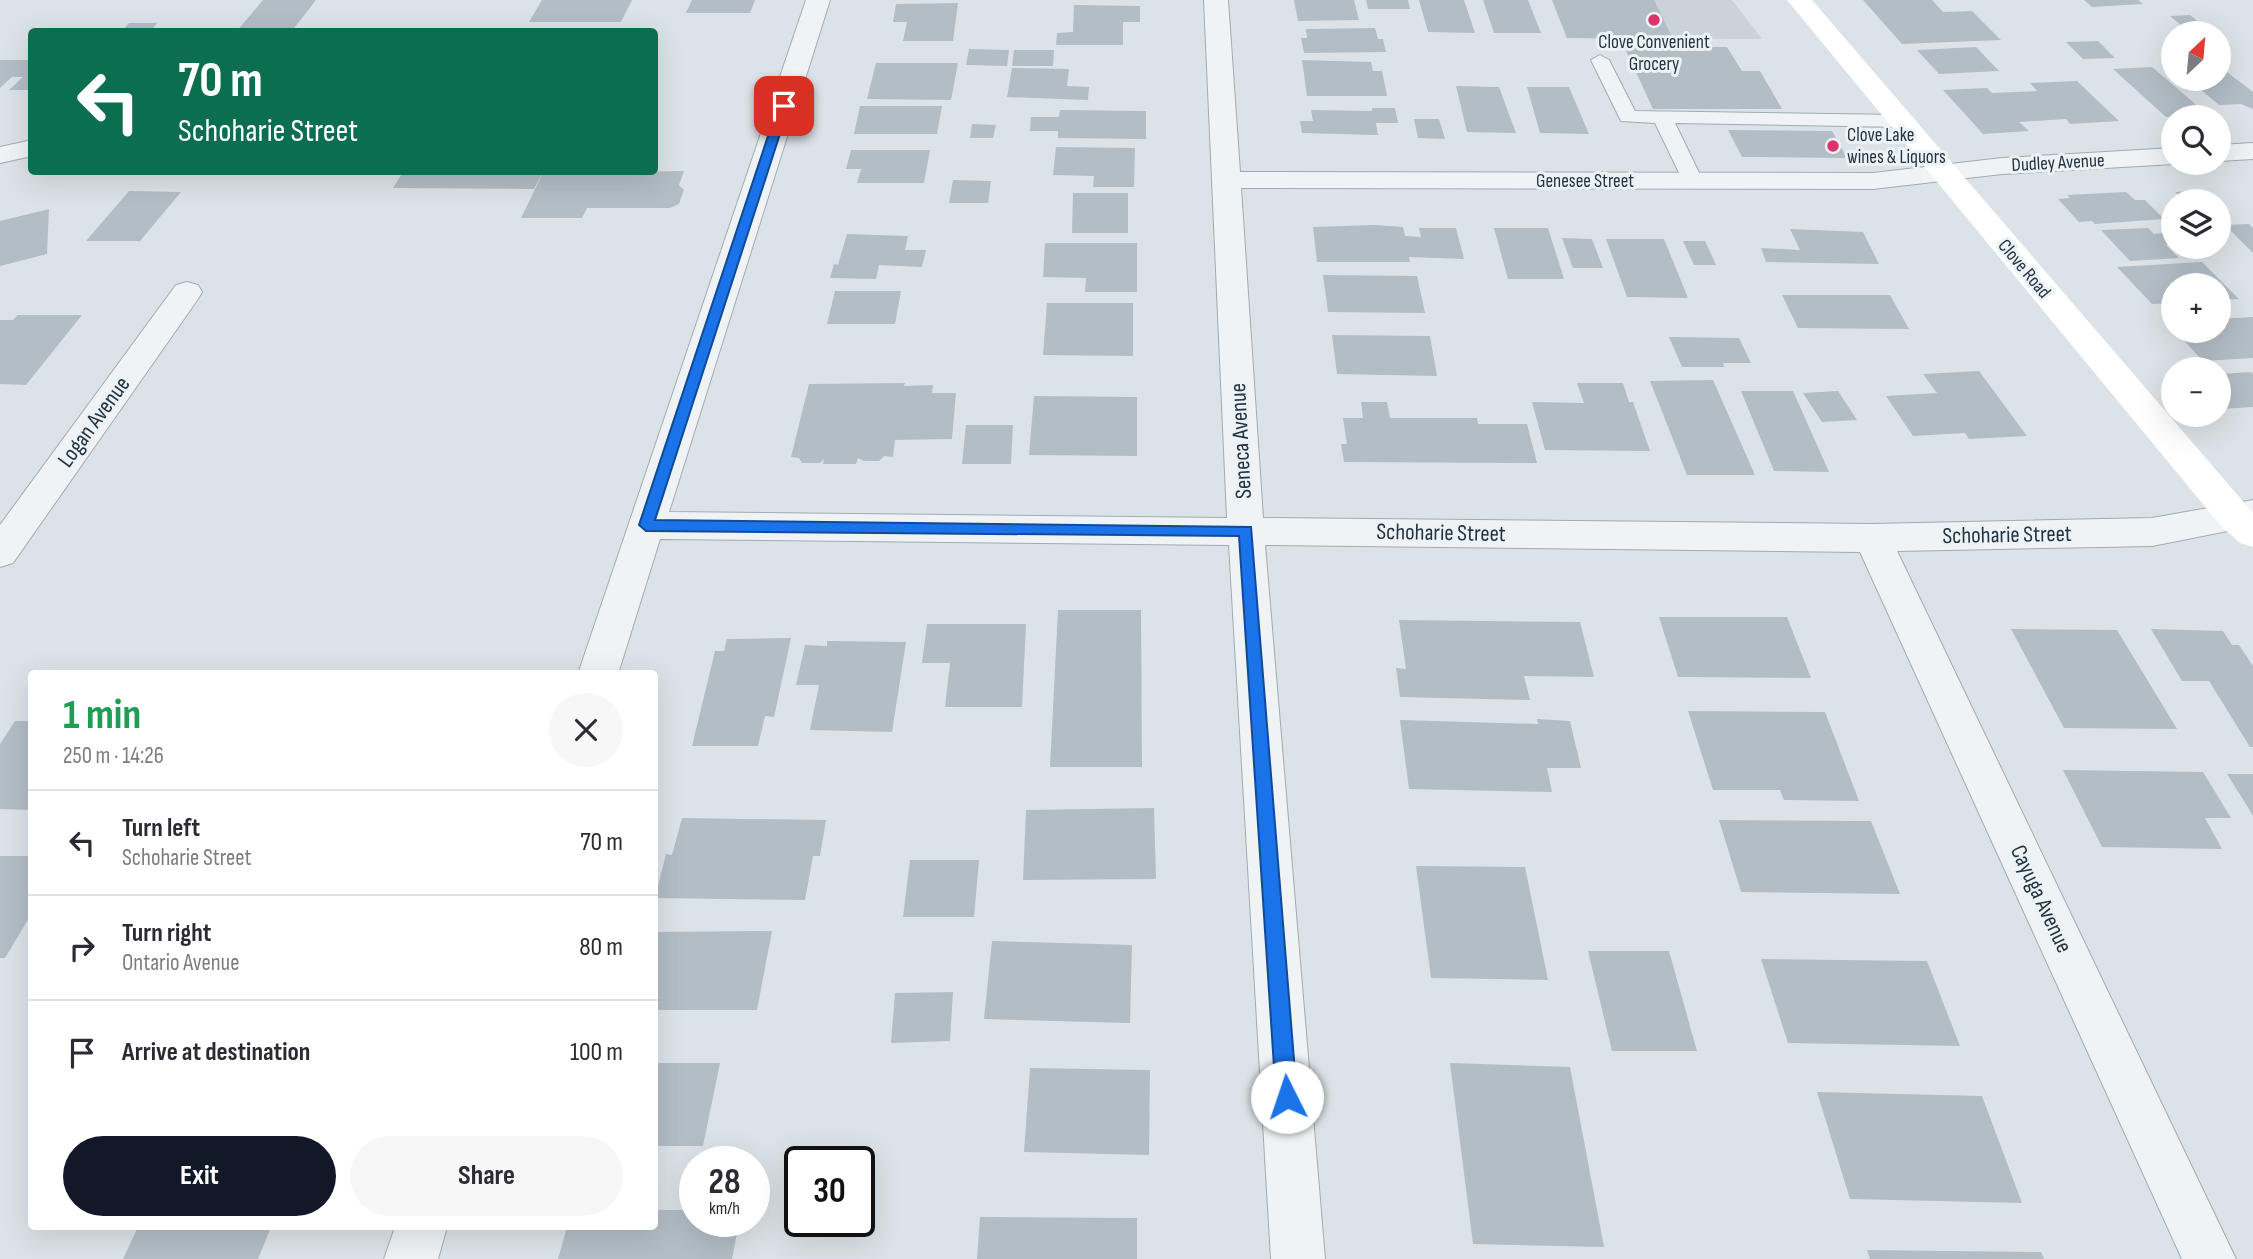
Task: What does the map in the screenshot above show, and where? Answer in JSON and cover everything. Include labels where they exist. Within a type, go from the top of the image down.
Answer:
[{"type":"main road","name":"Clove Road","points":[[1800,0],[1942,173],[2246,521]]},
{"type":"street","points":[[599,670],[818,0]]},
{"type":"street","name":"Seneca Avenue","points":[[1216,0],[1246,531],[1298,1259]]},
{"type":"street","points":[[0,155],[28,149]]},
{"type":"street","points":[[2231,152],[2253,151]]},
{"type":"street","name":"Dudley Avenue","points":[[1942,173],[2002,166],[2161,157]]},
{"type":"street","name":"Genesee Street","points":[[1228,180],[1872,181],[1942,173]]},
{"type":"street","name":"Logan Avenue","points":[[0,553],[187,292]]},
{"type":"street","name":"Schoharie Street","points":[[646,525],[1872,538],[2152,532],[2246,521]]},
{"type":"street","name":"Cayuga Avenue","points":[[1872,538],[2209,1259]]},
{"type":"street","points":[[411,1259],[420,1230]]},
{"type":"lane","points":[[1600,60],[1628,117],[1900,121]]},
{"type":"lane","points":[[1662,117],[1693,181]]},
{"type":"shaded area","points":[[1552,0],[1732,0],[1762,39],[1567,38]]},
{"type":"building","points":[[263,0],[316,0],[294,28],[239,28]]},
{"type":"building","points":[[542,0],[632,0],[621,22],[529,22]]},
{"type":"building","points":[[692,0],[755,0],[750,13],[686,13]]},
{"type":"building","points":[[1294,0],[1354,0],[1359,20],[1298,21]]},
{"type":"building","points":[[1366,0],[1408,0],[1410,9],[1368,9]]},
{"type":"building","points":[[1419,0],[1464,0],[1475,33],[1428,32]]},
{"type":"building","points":[[1483,0],[1528,0],[1541,33],[1494,33]]},
{"type":"building","points":[[1552,0],[1654,0],[1673,39],[1567,38]]},
{"type":"building","points":[[1863,0],[1932,0],[1943,12],[1972,11],[2001,40],[1902,44]]},
{"type":"building","points":[[2084,0],[2138,0],[2143,4],[2092,7]]},
{"type":"building","points":[[958,3],[953,41],[903,41],[907,22],[893,22],[896,4]]},
{"type":"building","points":[[1074,5],[1140,6],[1140,22],[1123,22],[1123,45],[1056,45],[1057,33],[1073,32]]},
{"type":"building","points":[[2190,15],[2198,21],[2176,21],[2170,16]]},
{"type":"building","points":[[129,23],[157,23],[153,28],[125,28]]},
{"type":"building","points":[[1375,28],[1378,39],[1383,39],[1386,52],[1304,53],[1301,38],[1307,38],[1306,29]]},
{"type":"building","points":[[2098,41],[2115,58],[2083,59],[2066,42]]},
{"type":"building","points":[[1624,46],[1727,47],[1742,71],[1760,71],[1782,109],[1653,109]]},
{"type":"building","points":[[1976,47],[1999,71],[1939,74],[1917,50]]},
{"type":"building","points":[[969,49],[1009,50],[1007,66],[966,65]]},
{"type":"building","points":[[1014,50],[1054,50],[1053,66],[1012,66]]},
{"type":"building","points":[[0,60],[28,60],[28,90],[9,90],[23,77],[12,77],[0,88]]},
{"type":"building","points":[[1302,60],[1371,62],[1373,71],[1382,71],[1387,96],[1307,96]]},
{"type":"building","points":[[876,63],[958,63],[951,100],[867,99]]},
{"type":"building","points":[[2152,67],[2161,75],[2161,91],[2180,91],[2196,105],[2161,105],[2161,112],[2113,69]]},
{"type":"building","points":[[1012,68],[1069,69],[1067,86],[1089,87],[1088,100],[1007,97]]},
{"type":"building","points":[[2231,75],[2253,92],[2253,109],[2241,104],[2219,105],[2202,91],[2231,91]]},
{"type":"building","points":[[2077,81],[2119,121],[2070,124],[2066,119],[2019,122],[2029,131],[1983,134],[1943,90],[1987,88],[1992,93],[2037,91],[2030,83]]},
{"type":"building","points":[[1456,86],[1499,87],[1516,133],[1467,132]]},
{"type":"building","points":[[1527,87],[1569,87],[1589,134],[1540,133]]},
{"type":"building","points":[[860,106],[942,106],[937,134],[854,134]]},
{"type":"building","points":[[1372,108],[1395,108],[1398,123],[1376,123],[1378,135],[1302,133],[1300,121],[1313,121],[1311,110],[1372,111]]},
{"type":"building","points":[[1060,110],[1146,111],[1146,139],[1058,138],[1058,131],[1030,131],[1031,117],[1059,117]]},
{"type":"building","points":[[1414,119],[1439,119],[1445,139],[1418,138]]},
{"type":"building","points":[[972,124],[996,125],[993,138],[970,138]]},
{"type":"building","points":[[1728,130],[1832,131],[1847,158],[1742,157]]},
{"type":"building","points":[[1056,147],[1135,148],[1134,187],[1093,187],[1094,176],[1053,175]]},
{"type":"building","points":[[851,150],[930,150],[924,183],[857,183],[861,169],[846,169]]},
{"type":"building","points":[[658,171],[684,171],[679,185],[684,190],[679,204],[670,208],[587,208],[582,218],[521,218],[542,175],[658,175]]},
{"type":"building","points":[[401,175],[541,175],[534,189],[393,188]]},
{"type":"building","points":[[953,180],[991,181],[988,203],[949,203]]},
{"type":"building","points":[[129,191],[181,192],[140,241],[86,241]]},
{"type":"building","points":[[2126,192],[2135,200],[2145,200],[2161,219],[2095,224],[2092,221],[2079,222],[2058,199],[2070,198],[2067,195]]},
{"type":"building","points":[[1073,193],[1128,193],[1128,233],[1072,233]]},
{"type":"building","points":[[49,209],[47,254],[0,266],[0,221]]},
{"type":"building","points":[[2249,224],[2253,228],[2253,253],[2231,231],[2231,225]]},
{"type":"building","points":[[1313,227],[1403,227],[1405,236],[1421,237],[1419,228],[1456,228],[1464,259],[1409,257],[1410,262],[1317,262]]},
{"type":"building","points":[[1494,228],[1548,228],[1564,279],[1508,279]]},
{"type":"building","points":[[2148,228],[2154,234],[2161,233],[2163,259],[2130,261],[2101,230]]},
{"type":"building","points":[[1790,229],[1863,232],[1879,264],[1766,262],[1761,248],[1800,250]]},
{"type":"building","points":[[847,234],[908,236],[905,250],[926,250],[922,267],[879,265],[876,279],[830,278],[834,264],[838,265]]},
{"type":"building","points":[[1562,238],[1592,239],[1603,268],[1573,268]]},
{"type":"building","points":[[1606,239],[1664,239],[1688,298],[1627,297]]},
{"type":"building","points":[[1683,241],[1705,241],[1716,265],[1694,265]]},
{"type":"building","points":[[1045,243],[1137,243],[1137,292],[1085,292],[1086,278],[1043,277]]},
{"type":"building","points":[[2202,262],[2213,273],[2161,273],[2161,304],[2152,304],[2117,267]]},
{"type":"building","points":[[1323,275],[1417,276],[1425,313],[1328,312]]},
{"type":"building","points":[[835,291],[901,291],[895,324],[827,324]]},
{"type":"building","points":[[2231,291],[2239,299],[2231,299]]},
{"type":"building","points":[[1782,295],[1890,295],[1909,329],[1798,328]]},
{"type":"building","points":[[1047,303],[1133,303],[1133,356],[1043,355]]},
{"type":"building","points":[[18,315],[82,315],[26,385],[0,384],[0,320],[13,320]]},
{"type":"building","points":[[2253,317],[2253,358],[2199,357],[2186,343],[2231,343],[2231,318]]},
{"type":"building","points":[[1332,335],[1430,336],[1437,376],[1337,374]]},
{"type":"building","points":[[1669,337],[1739,338],[1751,363],[1723,363],[1724,367],[1682,367]]},
{"type":"building","points":[[1979,371],[2027,436],[1969,439],[1965,433],[1913,436],[1886,396],[1937,393],[1923,374]]},
{"type":"building","points":[[2231,373],[2253,374],[2253,407],[2231,408]]},
{"type":"building","points":[[1713,380],[1755,475],[1687,475],[1650,381]]},
{"type":"building","points":[[905,383],[904,386],[933,385],[932,393],[956,393],[952,439],[895,440],[893,457],[884,456],[879,461],[864,461],[858,458],[856,464],[823,464],[824,459],[820,463],[802,463],[799,458],[791,457],[809,384]]},
{"type":"building","points":[[1577,383],[1623,383],[1629,402],[1633,402],[1650,451],[1545,450],[1532,402],[1584,403]]},
{"type":"building","points":[[1741,391],[1793,391],[1829,472],[1774,471]]},
{"type":"building","points":[[1838,391],[1857,420],[1822,422],[1803,393]]},
{"type":"building","points":[[1034,396],[1137,397],[1137,456],[1029,455]]},
{"type":"building","points":[[1361,402],[1387,402],[1390,418],[1477,418],[1478,424],[1527,424],[1537,463],[1344,462],[1341,444],[1347,444],[1343,418],[1363,418]]},
{"type":"building","points":[[966,425],[1013,425],[1011,464],[962,464]]},
{"type":"building","points":[[1058,610],[1141,610],[1142,767],[1050,767]]},
{"type":"building","points":[[1659,617],[1787,617],[1811,678],[1678,677]]},
{"type":"building","points":[[1399,620],[1580,622],[1594,677],[1524,676],[1530,700],[1400,697],[1396,668],[1406,669]]},
{"type":"building","points":[[927,624],[1026,624],[1022,707],[945,707],[950,663],[922,663]]},
{"type":"building","points":[[2011,629],[2117,630],[2177,729],[2064,728]]},
{"type":"building","points":[[2151,629],[2223,631],[2232,645],[2239,645],[2253,666],[2253,747],[2250,747],[2209,681],[2182,681]]},
{"type":"building","points":[[791,638],[774,717],[765,716],[758,746],[692,746],[715,651],[724,651],[727,639]]},
{"type":"building","points":[[827,641],[906,642],[892,732],[810,730],[819,685],[796,685],[805,645],[827,646]]},
{"type":"building","points":[[1688,711],[1825,712],[1859,801],[1784,800],[1780,790],[1713,790]]},
{"type":"building","points":[[1537,719],[1570,721],[1581,768],[1547,768],[1552,792],[1409,789],[1400,720],[1538,724]]},
{"type":"building","points":[[15,721],[28,721],[28,810],[0,809],[0,744]]},
{"type":"building","points":[[2063,770],[2203,772],[2231,818],[2205,818],[2222,849],[2102,847]]},
{"type":"building","points":[[2227,774],[2253,774],[2253,816],[2249,809]]},
{"type":"building","points":[[1154,808],[1156,879],[1023,880],[1026,810]]},
{"type":"building","points":[[682,818],[826,820],[820,856],[813,856],[805,900],[658,898],[658,886],[666,854],[672,855]]},
{"type":"building","points":[[1719,820],[1871,821],[1900,894],[1741,892]]},
{"type":"building","points":[[0,856],[28,856],[28,920],[5,958],[0,958]]},
{"type":"building","points":[[910,860],[979,860],[974,917],[903,917]]},
{"type":"building","points":[[1416,866],[1525,867],[1548,980],[1431,978]]},
{"type":"building","points":[[772,931],[757,1010],[658,1010],[658,932]]},
{"type":"building","points":[[992,941],[1132,945],[1130,1023],[984,1019]]},
{"type":"building","points":[[1588,951],[1669,951],[1697,1051],[1612,1051]]},
{"type":"building","points":[[1761,959],[1927,961],[1960,1046],[1788,1043]]},
{"type":"building","points":[[953,992],[950,1041],[891,1043],[895,993]]},
{"type":"building","points":[[658,1063],[720,1063],[703,1146],[658,1146]]},
{"type":"building","points":[[1450,1063],[1570,1067],[1604,1247],[1473,1244]]},
{"type":"building","points":[[1030,1068],[1150,1070],[1149,1155],[1024,1152]]},
{"type":"building","points":[[1817,1092],[1982,1096],[2022,1203],[1850,1199]]},
{"type":"building","points":[[658,1210],[679,1210],[679,1237],[736,1237],[732,1259],[558,1259],[566,1230],[658,1230]]},
{"type":"building","points":[[980,1217],[1137,1218],[1137,1259],[977,1259]]},
{"type":"building","points":[[137,1230],[270,1230],[258,1259],[123,1259]]},
{"type":"building","points":[[1867,1250],[2041,1252],[2044,1259],[1870,1259]]},
{"type":"place","name":"Clove Convenient Grocery","points":[[1654,20]]},
{"type":"place","name":"Clove Lake wines & Liquors","points":[[1833,146]]},
{"type":"route","points":[[784,106],[646,525],[1246,531],[1287,1097]]}]
